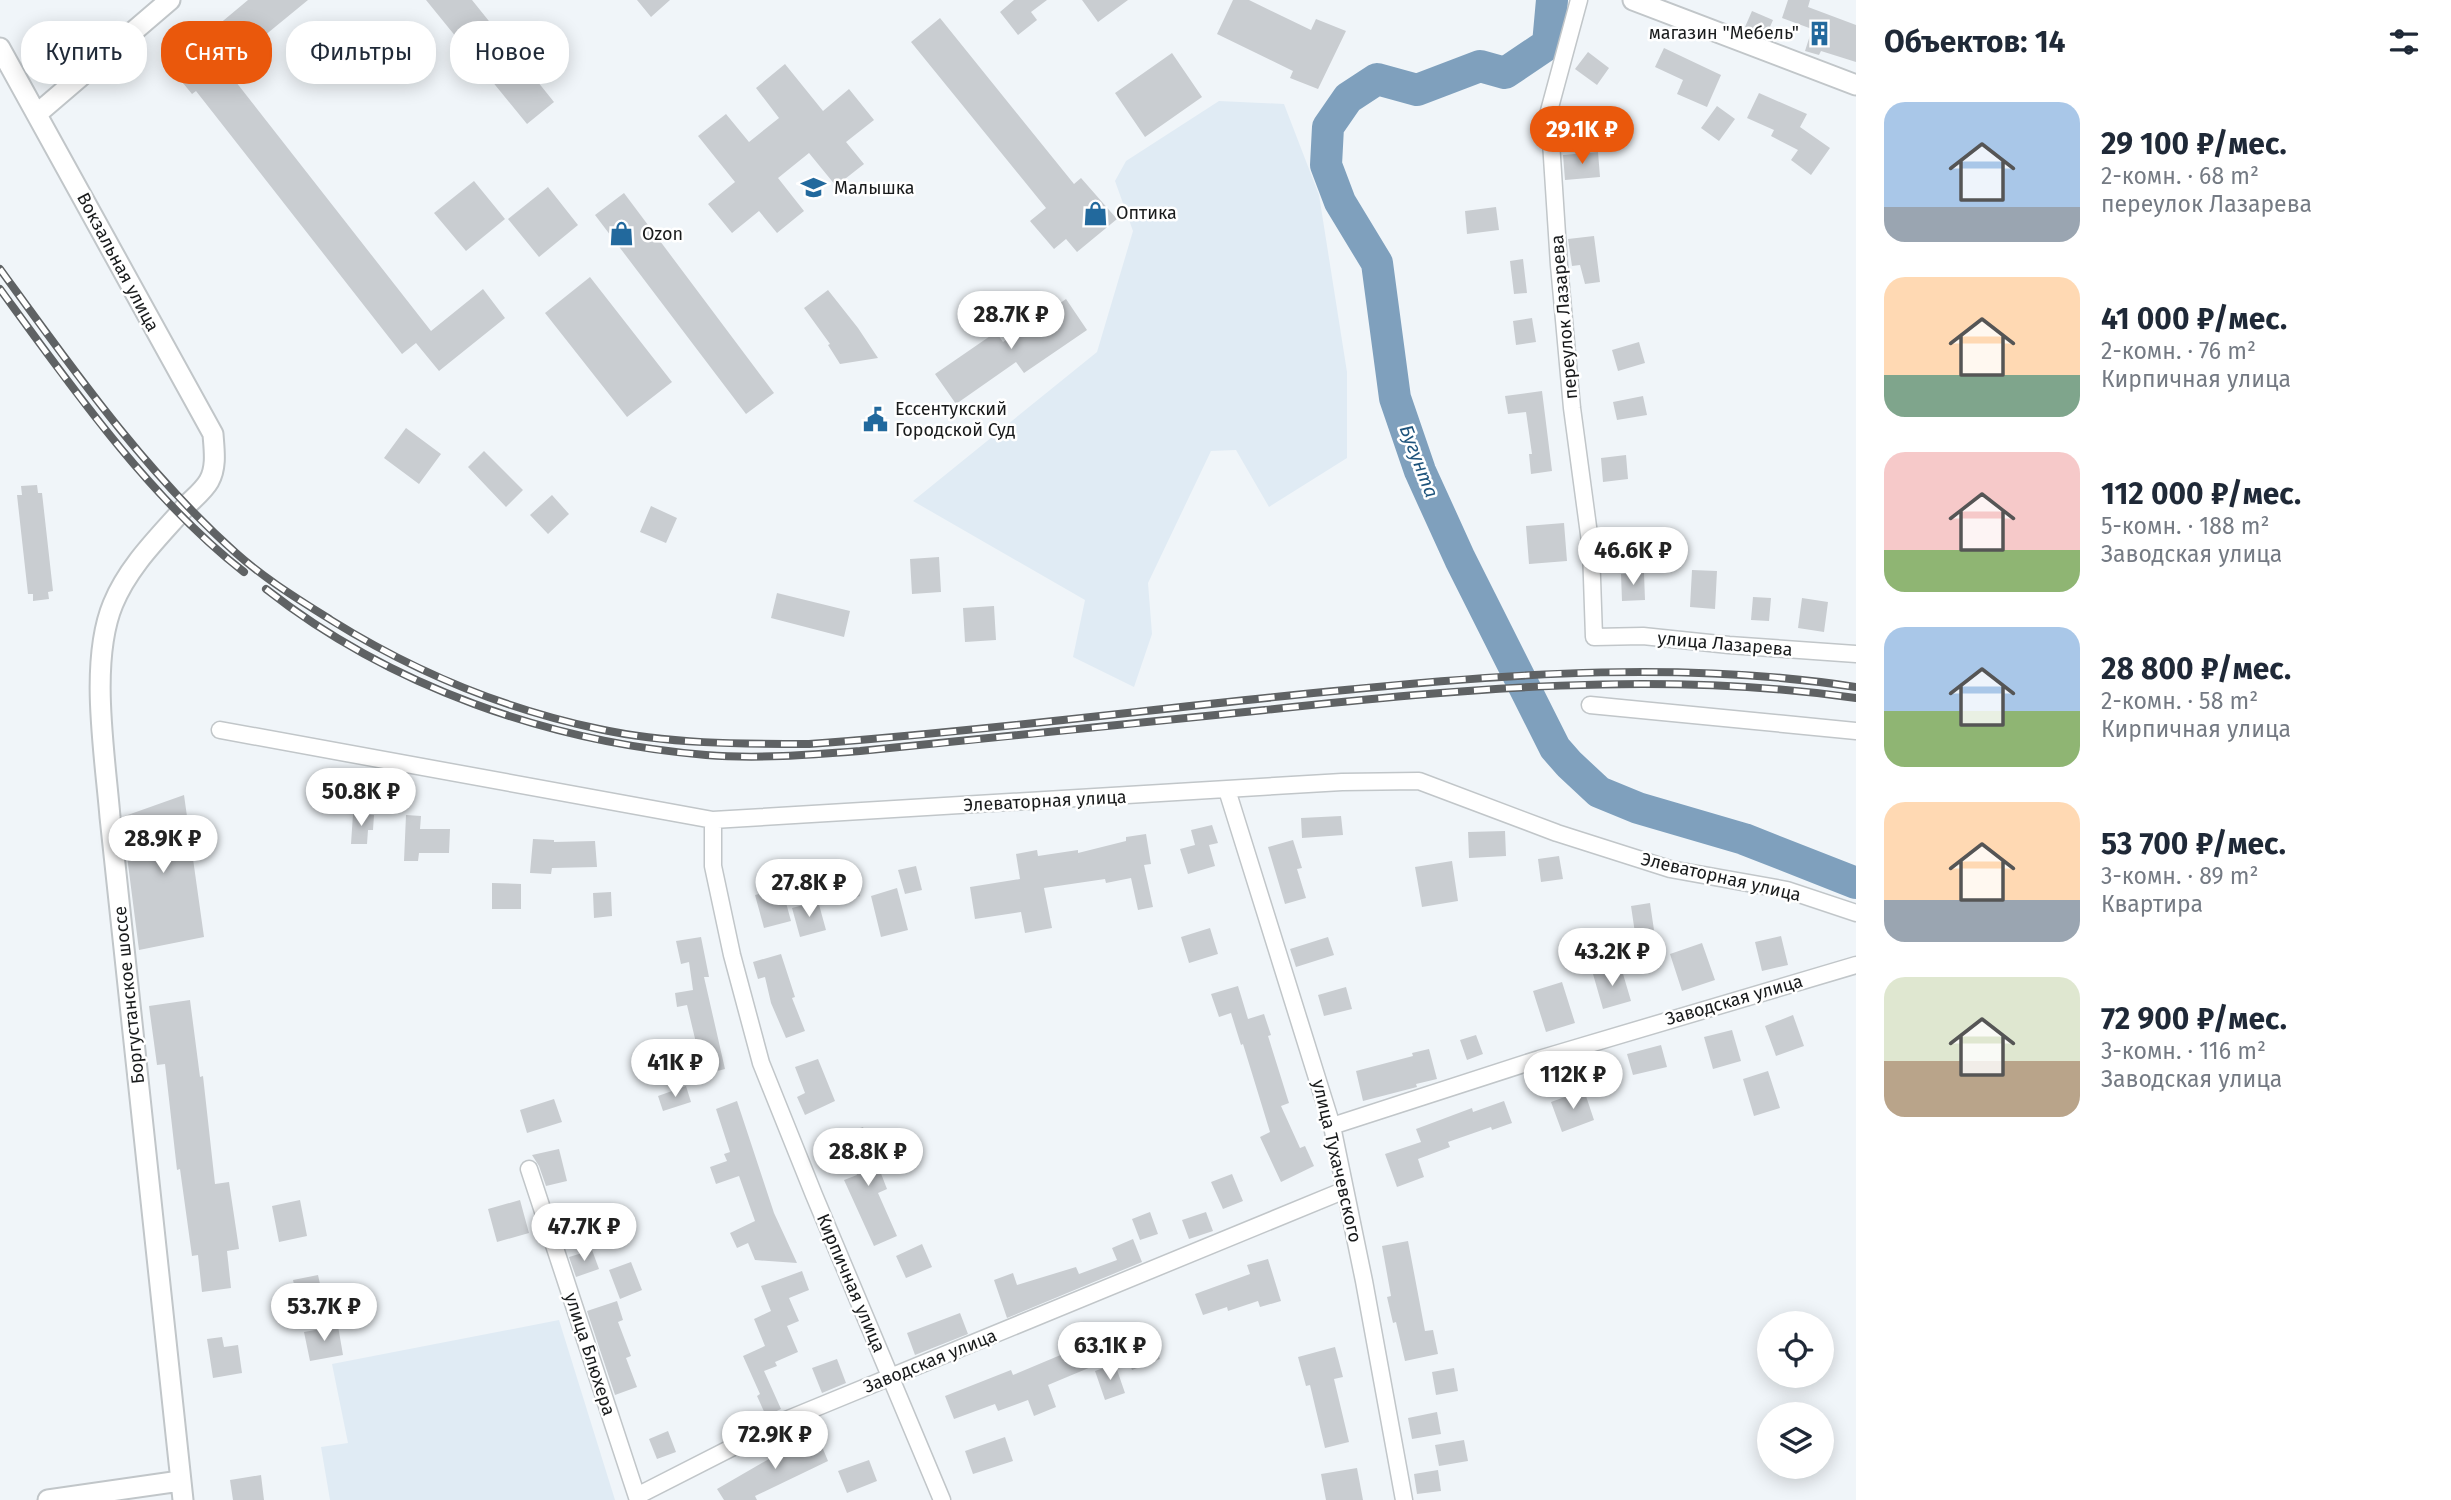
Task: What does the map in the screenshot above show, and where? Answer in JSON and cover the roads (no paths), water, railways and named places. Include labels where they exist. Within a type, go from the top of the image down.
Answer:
[{"type":"street","points":[[38,113],[170,0]]},
{"type":"street","name":"переулок Лазарева","points":[[1579,0],[1549,111],[1572,408],[1591,550],[1594,637]]},
{"type":"street","points":[[1633,0],[1856,85]]},
{"type":"street","name":"Вокзальная улица","points":[[0,48],[213,434],[215,458],[209,481]]},
{"type":"street","name":"Боргустанское шоссе","points":[[181,1490],[110,817],[101,711],[101,672],[112,606],[125,579],[143,554],[209,481]]},
{"type":"street","name":"улица Лазарева","points":[[1594,637],[1643,636],[1856,654]]},
{"type":"street","points":[[1590,705],[1856,732]]},
{"type":"street","name":"Элеваторная улица","points":[[220,730],[713,820],[1342,782],[1419,780],[1557,833],[1670,869],[1787,890],[1856,913]]},
{"type":"street","name":"улица Тухачевского","points":[[1227,790],[1332,1126],[1404,1500]]},
{"type":"street","name":"Кирпичная улица","points":[[713,820],[713,866],[732,955],[761,1063],[942,1500]]},
{"type":"street","name":"Заводская улица","points":[[1332,1126],[1539,1059],[1856,965]]},
{"type":"street","name":"улица Блюхера","points":[[529,1169],[638,1498]]},
{"type":"street","name":"Заводская улица","points":[[638,1498],[786,1420],[1345,1190]]},
{"type":"street","points":[[48,1500],[181,1490]]},
{"type":"waterway","name":"Бугунта","points":[[1552,0],[1548,44],[1505,73],[1480,66],[1417,90],[1377,79],[1348,98],[1328,127],[1326,165],[1340,202],[1377,263],[1395,398],[1420,471],[1460,559],[1555,748],[1569,764],[1599,792],[1638,808],[1744,839],[1856,883]]},
{"type":"railway","points":[[0,269],[82,381],[140,453],[202,521],[258,571],[362,639],[427,672],[529,711],[599,729],[677,740],[809,744],[1409,684],[1601,672],[1729,674],[1856,687]]},
{"type":"railway","points":[[0,289],[83,401],[144,476],[209,543],[244,572]]},
{"type":"railway","points":[[266,589],[314,624],[365,654],[474,704],[531,723],[589,737],[706,755],[764,757],[860,751],[1412,695],[1560,686],[1709,685],[1856,698]]},
{"type":"place","name":"магазин \"Мебель\"","points":[[1819,33]]},
{"type":"place","name":"Малышка","points":[[814,188]]},
{"type":"place","name":"Оптика","points":[[1096,213]]},
{"type":"place","name":"Ozon","points":[[622,234]]},
{"type":"place","name":"Ессентукский Городской Суд","points":[[875,419]]}]
